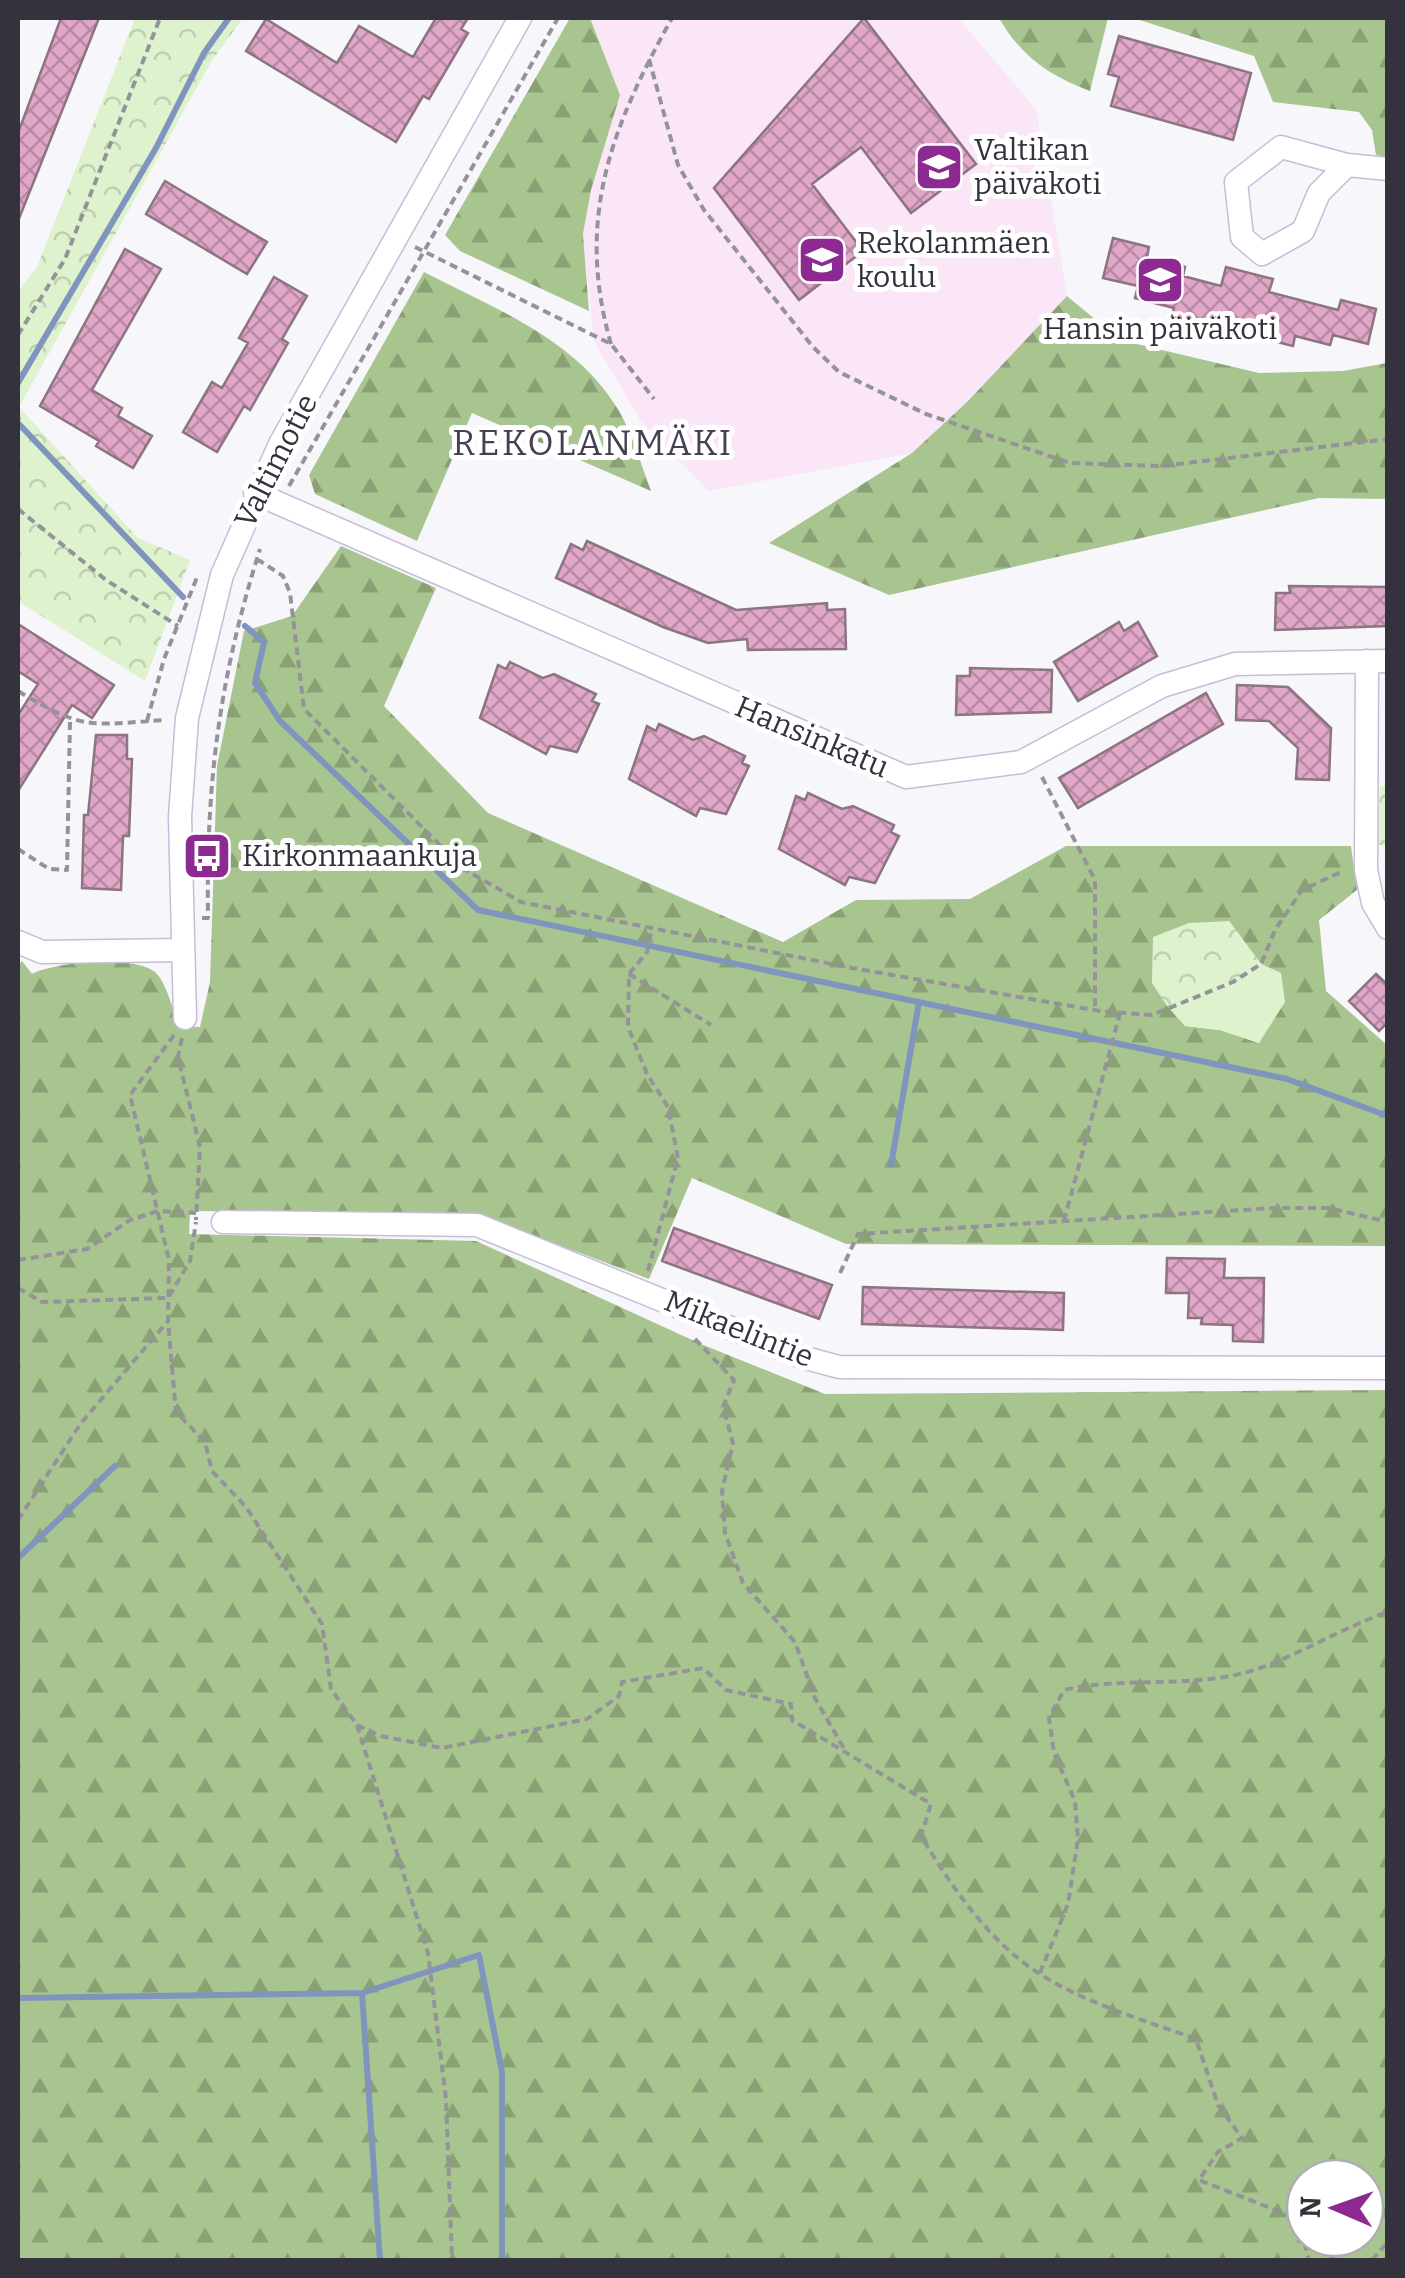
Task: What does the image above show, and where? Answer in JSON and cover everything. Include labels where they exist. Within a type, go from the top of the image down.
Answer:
[{"type":"street","name":"Valtimotie","points":[[185,1018],[180,950],[180,817],[188,718],[212,607],[255,494],[520,18]]},
{"type":"street","points":[[1347,165],[1320,193],[1303,231],[1262,254],[1242,237],[1236,182],[1281,147],[1347,165],[1388,168]]},
{"type":"street","name":"Hansinkatu","points":[[255,494],[906,776],[1020,762],[1162,686],[1236,664],[1377,662]]},
{"type":"street","points":[[1377,662],[1366,870],[1373,903],[1388,928]]},
{"type":"street","points":[[18,942],[42,952],[180,950]]},
{"type":"street","name":"Mikaelintie","points":[[223,1222],[477,1225],[802,1357],[839,1367],[1388,1368]]},
{"type":"path","points":[[18,335],[65,259],[160,18]]},
{"type":"path","points":[[281,504],[558,18]]},
{"type":"path","points":[[654,399],[611,344],[598,298],[594,237],[600,188],[649,59],[672,18]]},
{"type":"path","points":[[649,59],[678,165],[704,210],[812,346],[839,372],[926,414],[1070,463],[1162,466],[1388,439]]},
{"type":"path","points":[[397,238],[611,344]]},
{"type":"path","points":[[18,509],[106,580],[178,626]]},
{"type":"path","points":[[180,918],[208,918],[208,806],[216,717],[262,544]]},
{"type":"path","points":[[257,559],[282,576],[290,594],[304,708],[464,868],[521,902],[852,968],[1095,1010],[1152,1015],[1233,982],[1261,964],[1275,930],[1302,890],[1346,870],[1366,870]]},
{"type":"path","points":[[147,721],[164,659],[174,642]]},
{"type":"path","points":[[18,691],[70,722],[91,726],[188,718]]},
{"type":"path","points":[[18,849],[49,869],[67,870],[70,722]]},
{"type":"path","points":[[1032,756],[1095,880],[1095,1010]]},
{"type":"path","points":[[644,1290],[678,1158],[668,1107],[646,1074],[628,1027],[629,974],[648,952],[652,927]]},
{"type":"path","points":[[629,974],[711,1025]]},
{"type":"path","points":[[1064,1221],[1120,1012]]},
{"type":"path","points":[[185,1018],[130,1095],[169,1260],[168,1321],[176,1412],[205,1442],[212,1472],[246,1507],[322,1624],[331,1689],[357,1725],[428,1954],[446,2099],[452,2260]]},
{"type":"path","points":[[168,1298],[190,1261],[196,1222],[200,1147],[178,1057],[185,1018]]},
{"type":"path","points":[[840,1273],[858,1234],[1328,1208],[1388,1222]]},
{"type":"path","points":[[18,1260],[87,1249],[130,1220],[158,1211],[196,1213]]},
{"type":"path","points":[[196,1222],[223,1222]]},
{"type":"path","points":[[18,1288],[42,1302],[168,1298]]},
{"type":"path","points":[[18,1520],[81,1422],[168,1321]]},
{"type":"path","points":[[689,1332],[734,1380],[723,1407],[734,1443],[722,1492],[725,1533],[743,1583],[796,1642],[816,1698],[849,1758]]},
{"type":"path","points":[[1039,1974],[1068,1904],[1078,1839],[1075,1801],[1054,1754],[1049,1718],[1064,1690],[1098,1682],[1176,1682],[1250,1671],[1388,1612]]},
{"type":"path","points":[[357,1725],[381,1736],[442,1748],[587,1719],[619,1696],[622,1682],[703,1668],[726,1690],[791,1704],[792,1720],[849,1758],[931,1804],[921,1836],[955,1891],[1039,1974],[1104,2005],[1196,2039],[1218,2105],[1242,2138],[1218,2152],[1199,2180],[1298,2219],[1308,2260]]},
{"type":"path","points":[[1372,2260],[1388,2242]]},
{"type":"shaded area","name":"Rekolanmäen koulu","points":[[590,18],[958,18],[1036,109],[1067,296],[967,402],[912,453],[708,491],[640,420],[594,341],[583,234],[591,190],[620,95]]},
{"type":"green space","points":[[135,18],[243,18],[211,62],[19,407],[138,538],[190,560],[145,681],[18,601],[18,291],[37,267]]},
{"type":"green space","points":[[570,18],[590,18],[620,95],[591,190],[583,234],[589,311],[460,251],[445,235]]},
{"type":"green space","points":[[999,18],[1108,18],[1090,91],[1037,63],[1016,43]]},
{"type":"green space","points":[[1133,18],[1387,18],[1387,157],[1376,155],[1372,130],[1359,112],[1273,102],[1254,56]]},
{"type":"green space","points":[[424,272],[532,328],[581,364],[619,411],[651,491],[472,413],[417,541],[315,494],[309,475]]},
{"type":"green space","points":[[1067,296],[1120,340],[1259,373],[1343,371],[1387,363],[1387,499],[1319,498],[889,595],[769,543],[912,453],[967,402]]},
{"type":"green space","points":[[341,546],[436,588],[384,706],[488,813],[783,942],[856,900],[970,899],[1066,846],[1351,846],[1357,890],[1319,920],[1326,991],[1387,1045],[1387,1246],[846,1244],[692,1178],[649,1279],[474,1213],[190,1211],[189,1234],[476,1241],[701,1344],[825,1394],[1387,1390],[1387,2260],[18,2260],[18,966],[22,961],[32,974],[58,966],[96,962],[147,968],[164,985],[179,1026],[200,1027],[210,982],[217,766],[244,631],[292,616]],"holes":[[[1229,921],[1261,964],[1281,974],[1259,1043],[1220,1030],[1185,1026],[1152,983]]]},
{"type":"green space","points":[[1380,786],[1387,786],[1387,845],[1378,845]]},
{"type":"green space","points":[[1229,921],[1261,964],[1233,982],[1167,1006],[1152,983],[1153,937],[1189,923]]},
{"type":"green space","points":[[1261,964],[1281,973],[1285,1002],[1259,1043],[1220,1030],[1185,1026],[1167,1006],[1233,982]]},
{"type":"building","points":[[61,18],[99,18],[18,221],[18,133]]},
{"type":"building","points":[[436,18],[468,18],[461,29],[468,33],[429,99],[423,96],[396,142],[246,51],[266,19],[337,63],[359,26],[413,57]]},
{"type":"building","points":[[864,18],[976,164],[911,213],[861,147],[812,184],[863,251],[799,300],[714,188]]},
{"type":"building","points":[[1119,36],[1251,73],[1233,140],[1111,106],[1119,77],[1108,74]]},
{"type":"building","points":[[165,181],[267,242],[247,274],[146,214]]},
{"type":"building","points":[[1113,238],[1149,247],[1147,257],[1185,267],[1183,276],[1221,286],[1226,267],[1273,279],[1269,292],[1338,310],[1341,300],[1376,309],[1368,344],[1333,335],[1330,345],[1295,336],[1293,346],[1257,337],[1260,327],[1214,316],[1211,326],[1172,316],[1174,308],[1135,298],[1138,286],[1103,278]]},
{"type":"building","points":[[125,249],[161,269],[92,390],[122,408],[118,416],[152,436],[133,468],[96,446],[99,441],[40,406]]},
{"type":"building","points":[[274,277],[307,296],[282,339],[288,343],[250,410],[244,406],[217,452],[183,432],[212,382],[222,388],[248,343],[239,338]]},
{"type":"building","points":[[587,541],[736,610],[827,603],[827,610],[845,609],[846,649],[748,650],[747,639],[708,643],[663,627],[556,578],[571,544],[583,550]]},
{"type":"building","points":[[1289,586],[1388,587],[1388,626],[1275,630],[1276,593],[1290,593]]},
{"type":"building","points":[[1119,622],[1124,631],[1138,622],[1157,656],[1078,701],[1054,662]]},
{"type":"building","points":[[18,624],[114,685],[92,718],[72,705],[18,791],[18,715],[38,684],[18,671]]},
{"type":"building","points":[[510,662],[543,678],[554,674],[596,694],[592,701],[599,704],[577,752],[550,746],[546,754],[480,718],[498,665],[506,669]]},
{"type":"building","points":[[970,668],[1052,670],[1051,712],[956,715],[957,676],[970,676]]},
{"type":"building","points":[[1237,685],[1288,687],[1331,728],[1329,780],[1296,779],[1298,748],[1269,721],[1236,720]]},
{"type":"building","points":[[1206,693],[1223,724],[1078,808],[1059,778]]},
{"type":"building","points":[[659,724],[693,740],[704,736],[745,756],[742,763],[749,766],[726,814],[700,808],[696,816],[629,779],[647,726],[656,731]]},
{"type":"building","points":[[96,735],[127,735],[127,759],[132,759],[129,836],[123,836],[121,890],[82,888],[84,815],[88,815]]},
{"type":"building","points":[[808,793],[842,809],[853,806],[894,825],[891,832],[899,836],[875,883],[849,877],[845,885],[779,849],[796,796],[805,800]]},
{"type":"building","points":[[1376,974],[1388,985],[1388,1022],[1379,1031],[1349,1001]]},
{"type":"building","points":[[674,1228],[832,1285],[819,1319],[662,1261]]},
{"type":"building","points":[[1167,1258],[1225,1259],[1224,1278],[1264,1278],[1263,1342],[1233,1341],[1233,1325],[1201,1324],[1202,1318],[1188,1318],[1189,1293],[1166,1293]]},
{"type":"building","points":[[863,1287],[1064,1293],[1063,1330],[862,1324]]},
{"type":"waterway","points":[[18,383],[156,148],[204,53],[229,18]]},
{"type":"waterway","points":[[18,423],[183,597]]},
{"type":"waterway","points":[[245,626],[264,642],[255,683],[280,721],[478,910],[1287,1079],[1388,1116]]},
{"type":"waterway","points":[[891,1165],[919,1002]]},
{"type":"waterway","points":[[18,1558],[115,1466]]},
{"type":"waterway","points":[[362,1993],[479,1955],[502,2072],[502,2260]]},
{"type":"waterway","points":[[18,1998],[362,1993],[380,2260]]},
{"type":"place","name":"Valtikan päiväkoti","points":[[939,167]]},
{"type":"place","name":"Rekolanmäen koulu","points":[[822,260]]},
{"type":"place","name":"Hansin päiväkoti","points":[[1160,280]]},
{"type":"place","name":"Kirkonmaankuja","points":[[207,856]]},
{"type":"district","name":"REKOLANMÄKI","points":[[593,443]]}]
